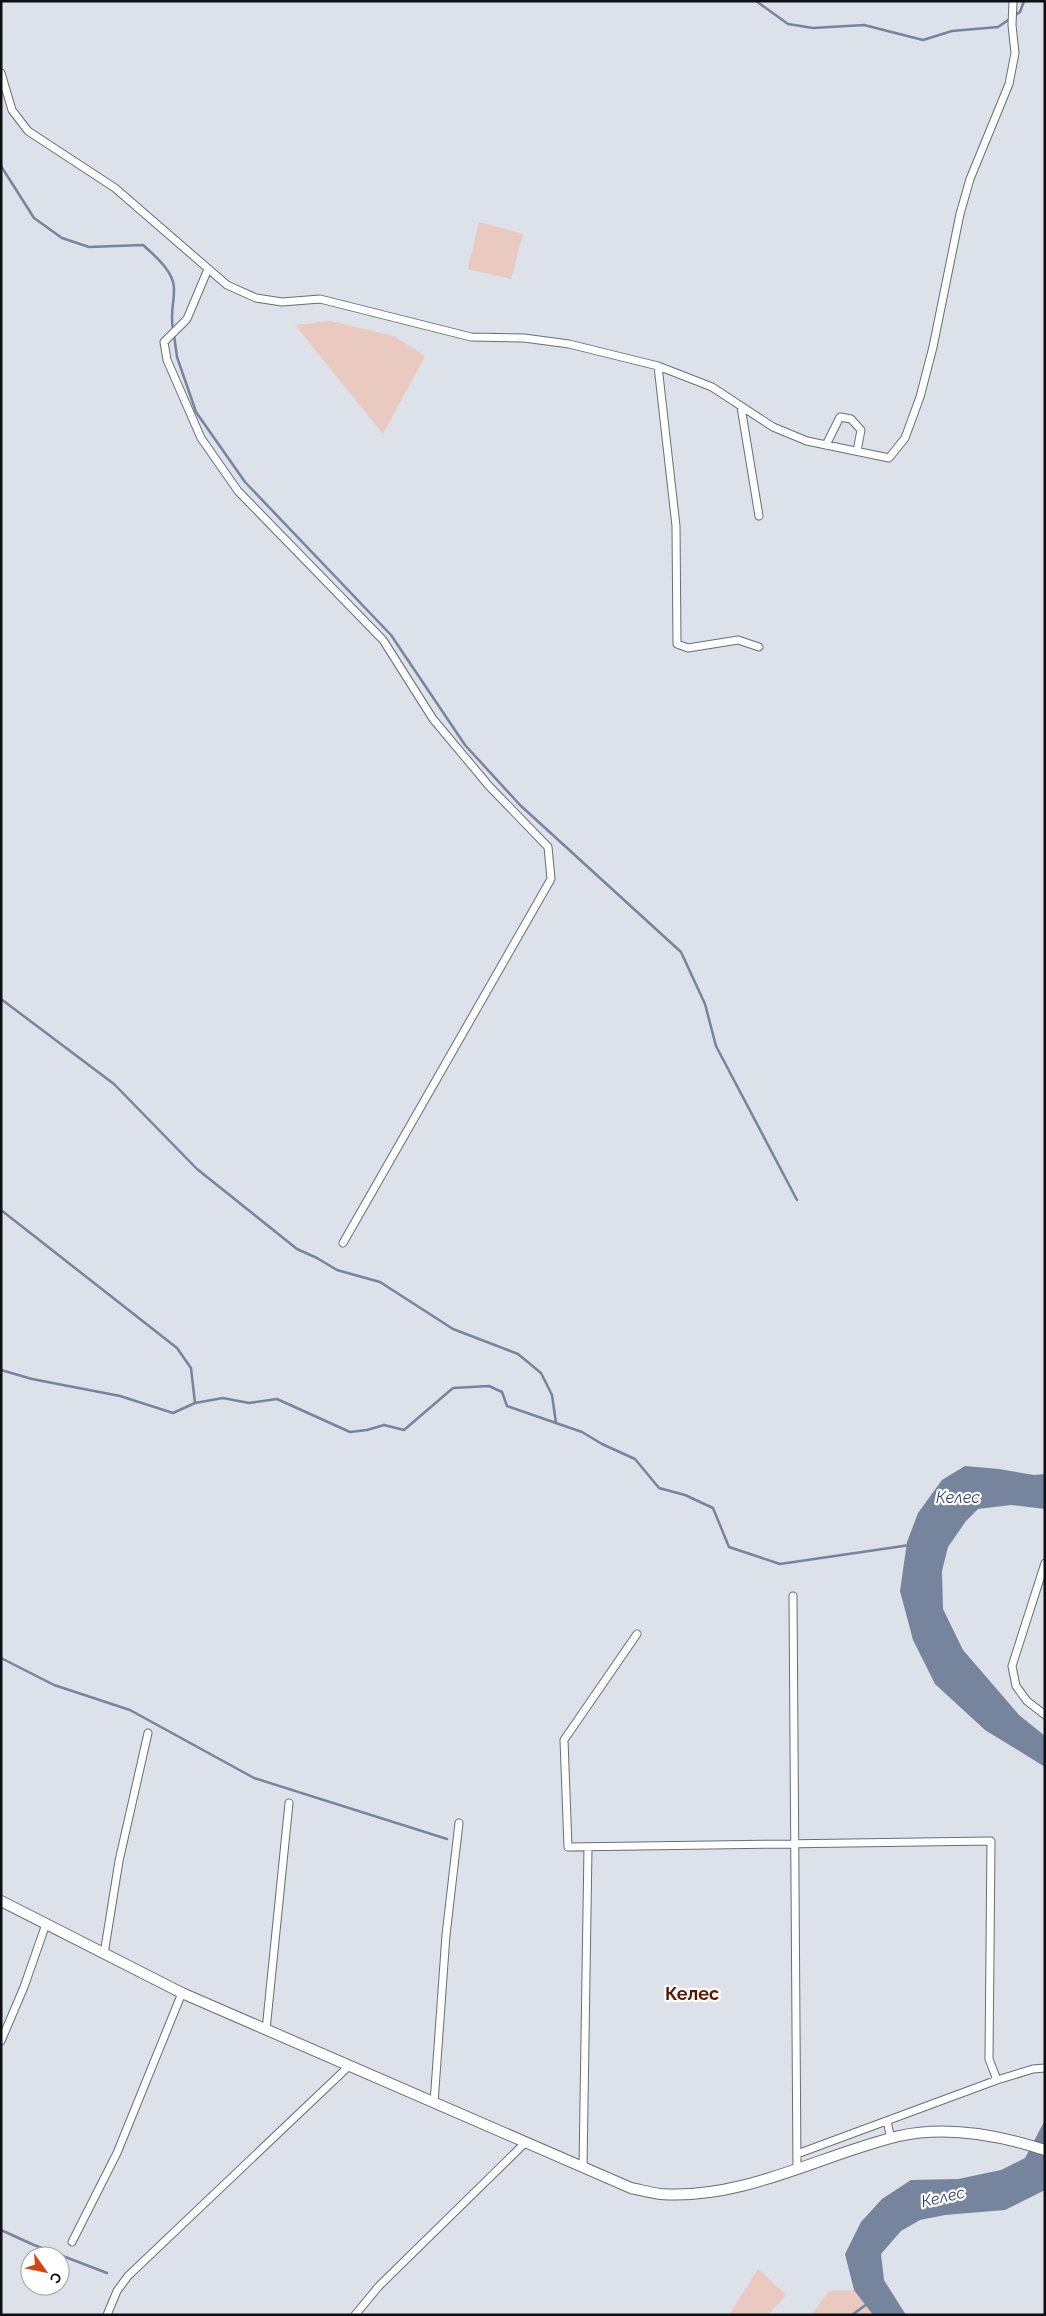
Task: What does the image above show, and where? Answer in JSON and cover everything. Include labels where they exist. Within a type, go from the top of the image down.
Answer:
[{"type":"main road","points":[[1,1901],[182,1993],[631,2188],[660,2194],[690,2194],[748,2184],[900,2136],[942,2132],[1007,2138],[1045,2150]]},
{"type":"street","points":[[1,73],[12,110],[28,131],[115,188],[227,285],[256,298],[282,302],[320,299],[471,337],[524,338],[570,344],[658,366],[712,387],[772,428],[807,441],[889,458],[905,438],[920,397],[933,347],[960,214],[970,179],[1009,84],[1015,53],[1012,25],[1013,1]]},
{"type":"street","points":[[208,268],[187,319],[164,342],[167,360],[201,438],[238,490],[383,640],[433,719],[489,786],[548,847],[551,879],[343,1243]]},
{"type":"street","points":[[658,366],[676,526],[677,644],[688,648],[738,640],[759,647]]},
{"type":"street","points":[[740,407],[759,516]]},
{"type":"street","points":[[826,445],[840,417],[851,419],[861,430],[857,451]]},
{"type":"street","points":[[1045,1564],[1012,1666],[1016,1686],[1027,1701],[1045,1716]]},
{"type":"street","points":[[793,1596],[797,2169]]},
{"type":"street","points":[[637,1634],[564,1740],[568,1847],[991,1841],[989,2059],[997,2080]]},
{"type":"street","points":[[104,1954],[119,1861],[148,1733]]},
{"type":"street","points":[[266,2030],[288,1803]]},
{"type":"street","points":[[434,2103],[446,1934],[459,1824]]},
{"type":"street","points":[[583,2168],[588,1846]]},
{"type":"street","points":[[1,2041],[24,1987],[46,1924]]},
{"type":"street","points":[[72,2242],[117,2153],[182,1993]]},
{"type":"street","points":[[107,2315],[117,2291],[128,2276],[349,2066]]},
{"type":"street","points":[[797,2154],[997,2080],[1032,2069],[1045,2068]]},
{"type":"street","points":[[887,2121],[892,2139]]},
{"type":"street","points":[[355,2315],[379,2286],[525,2143]]},
{"type":"shaded area","points":[[479,222],[523,234],[511,279],[468,269]]},
{"type":"shaded area","points":[[331,321],[394,336],[425,356],[383,434],[295,325]]},
{"type":"shaded area","points":[[758,2269],[786,2295],[768,2315],[729,2315]]},
{"type":"shaded area","points":[[854,2290],[873,2315],[811,2315],[829,2291]]},
{"type":"water","name":"Келес","points":[[965,1466],[1034,1475],[1045,1474],[1045,1509],[1011,1505],[978,1509],[966,1521],[948,1547],[942,1571],[943,1609],[963,1650],[1019,1715],[1045,1736],[1045,1767],[985,1730],[935,1684],[913,1640],[900,1591],[907,1542],[918,1513],[942,1480]]},
{"type":"water","name":"Келес","points":[[1045,2120],[1045,2190],[1005,2210],[945,2215],[920,2220],[901,2231],[881,2254],[884,2280],[906,2315],[873,2315],[854,2290],[845,2254],[861,2222],[882,2199],[911,2180],[958,2179],[1001,2170],[1025,2158]]},
{"type":"waterway","points":[[756,1],[788,24],[813,28],[864,25],[923,40],[952,31],[998,27],[1020,12],[1024,1]]},
{"type":"waterway","points":[[1,166],[34,218],[62,238],[89,247],[143,245],[153,254],[168,270],[173,283],[173,330]]},
{"type":"waterway","points":[[174,335],[177,357],[196,412],[245,482],[391,635],[465,745],[520,805],[681,952],[705,1004],[716,1046],[797,1200]]},
{"type":"waterway","points":[[1,999],[114,1084],[197,1169],[297,1249],[337,1270],[380,1282],[453,1329],[518,1354],[541,1373],[552,1395],[556,1423]]},
{"type":"waterway","points":[[1,1210],[177,1348],[191,1368],[195,1403]]},
{"type":"waterway","points":[[1,1370],[32,1379],[120,1396],[173,1413],[195,1403],[223,1398],[249,1403],[277,1399],[350,1432],[384,1425],[404,1430],[453,1388],[489,1386],[502,1392],[507,1406],[582,1432],[602,1444],[635,1459],[659,1488],[685,1495],[713,1508],[729,1547],[780,1564],[910,1545]]},
{"type":"waterway","points":[[1,1658],[54,1685],[130,1710],[254,1778],[447,1839]]},
{"type":"waterway","points":[[1,2230],[107,2273]]},
{"type":"waterway","points":[[852,2315],[867,2304]]},
{"type":"district","name":"Келес","points":[[692,1993]]}]
